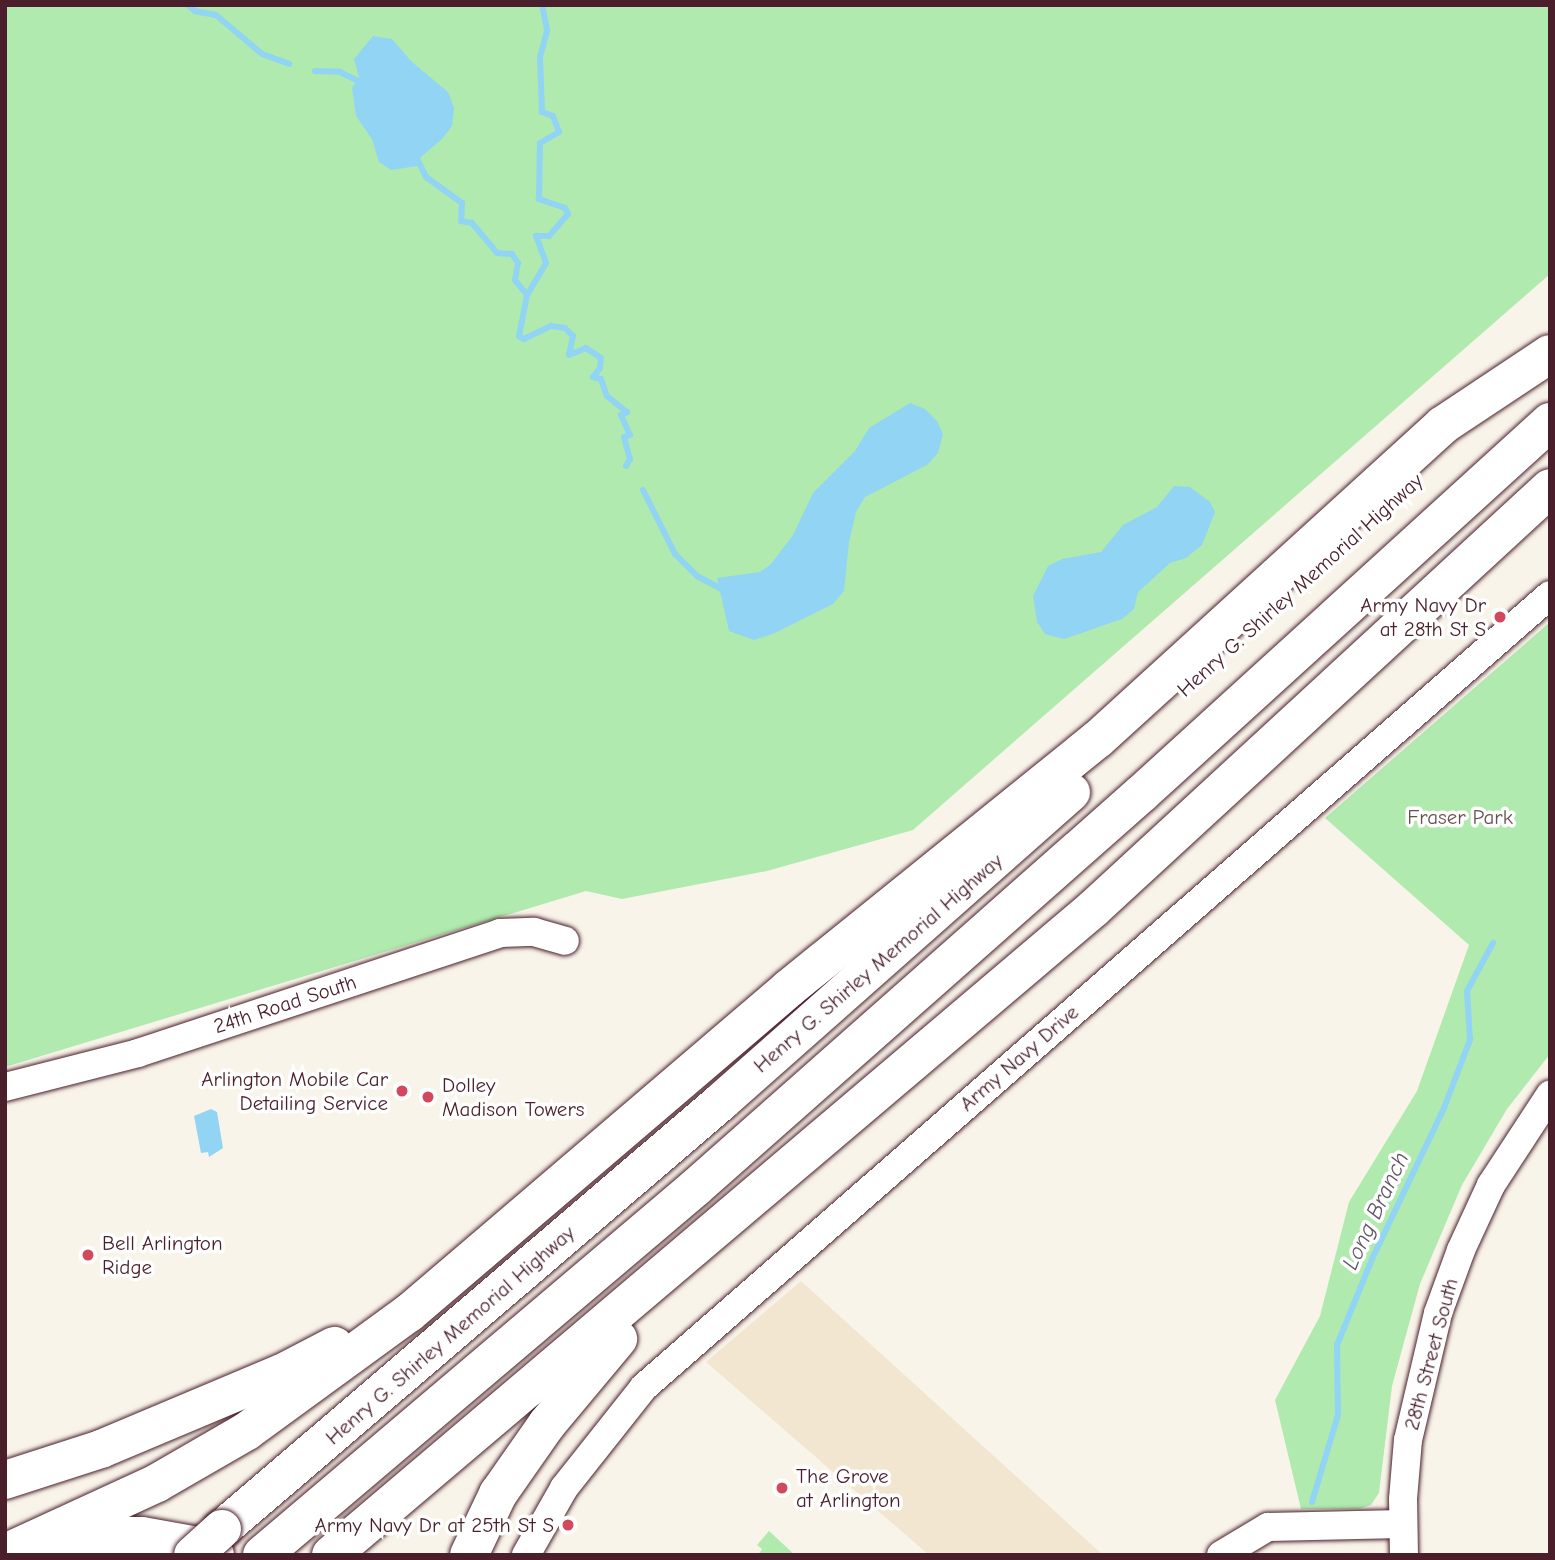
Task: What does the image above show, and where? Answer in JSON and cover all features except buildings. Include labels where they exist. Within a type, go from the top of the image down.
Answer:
[{"type":"highway","points":[[5,1553],[157,1483],[247,1431],[409,1313],[788,989],[1098,739],[1443,425],[1550,356]]},
{"type":"highway","name":"Henry G. Shirley Memorial Highway","points":[[193,1555],[219,1542],[939,909],[1185,691],[1550,356]]},
{"type":"highway","points":[[262,1555],[695,1188],[1141,793],[1550,422]]},
{"type":"highway","points":[[331,1555],[723,1226],[1093,909],[1550,488]]},
{"type":"highway","points":[[5,1480],[102,1448],[307,1361],[397,1307],[512,1224]]},
{"type":"highway","points":[[468,1555],[499,1494],[596,1362],[723,1226]]},
{"type":"highway","points":[[13,1555],[60,1542],[106,1535],[142,1536],[179,1543],[219,1542]]},
{"type":"street","name":"Army Navy Drive","points":[[526,1555],[564,1488],[644,1387],[1550,595]]},
{"type":"street","name":"24th Road South","points":[[5,1087],[138,1053],[500,933],[534,932],[565,940]]},
{"type":"street","name":"28th Street South","points":[[1404,1555],[1402,1524],[1408,1440],[1438,1314],[1461,1250],[1491,1185],[1550,1095]]},
{"type":"street","points":[[1221,1555],[1268,1527],[1402,1524]]},
{"type":"shaded area","points":[[801,1281],[1103,1555],[929,1555],[706,1362]]},
{"type":"green space","points":[[5,5],[1550,5],[1550,274],[913,830],[767,871],[622,899],[586,891],[5,1067]]},
{"type":"green space","name":"Fraser Park","points":[[1550,622],[1550,1054],[1507,1109],[1462,1185],[1420,1284],[1392,1386],[1379,1493],[1371,1505],[1359,1509],[1301,1509],[1275,1400],[1320,1316],[1349,1202],[1417,1091],[1469,945],[1325,818]]},
{"type":"green space","points":[[769,1531],[795,1555],[758,1555],[762,1549],[757,1545]]},
{"type":"water","points":[[373,36],[392,39],[412,62],[448,92],[454,108],[452,126],[442,139],[421,157],[417,166],[391,170],[379,162],[372,139],[356,116],[352,88],[359,77],[354,59]]},
{"type":"water","points":[[910,403],[925,409],[937,421],[943,434],[938,453],[927,465],[865,497],[856,512],[849,542],[844,591],[833,604],[775,633],[754,640],[729,631],[717,578],[760,572],[771,564],[793,535],[813,493],[855,451],[869,428]]},
{"type":"water","points":[[1174,486],[1190,487],[1210,502],[1215,512],[1202,545],[1186,558],[1170,563],[1138,592],[1134,609],[1122,619],[1064,639],[1045,634],[1037,622],[1033,596],[1048,566],[1062,559],[1101,552],[1123,525],[1157,507]]},
{"type":"water","points":[[211,1109],[217,1112],[223,1148],[209,1157],[208,1152],[201,1153],[194,1116]]},
{"type":"waterway","points":[[188,5],[195,11],[216,15],[262,54],[289,64]]},
{"type":"waterway","points":[[527,295],[546,263],[536,236],[549,236],[568,214],[565,208],[539,199],[540,143],[559,132],[553,116],[542,112],[540,57],[547,30],[542,5]]},
{"type":"waterway","points":[[315,71],[340,72],[363,83]]},
{"type":"waterway","points":[[416,157],[426,177],[462,203],[461,221],[472,223],[497,253],[512,254],[518,263],[515,280],[527,295],[519,336],[524,339],[551,326],[565,328],[573,336],[569,355],[586,348],[601,358],[600,368],[593,377],[601,379],[607,396],[627,412],[621,415],[630,435],[624,437],[630,459],[626,466]]},
{"type":"waterway","points":[[643,490],[675,554],[697,576],[725,591]]},
{"type":"waterway","name":"Long Branch","points":[[1312,1502],[1338,1415],[1337,1345],[1373,1257],[1444,1108],[1470,1040],[1467,991],[1493,943]]},
{"type":"place","name":"Army Navy Dr at 28th St S","points":[[1500,617]]},
{"type":"place","name":"Arlington Mobile Car Detailing Service","points":[[402,1091]]},
{"type":"place","name":"Dolley Madison Towers","points":[[428,1097]]},
{"type":"place","name":"Bell Arlington Ridge","points":[[88,1255]]},
{"type":"place","name":"The Grove at Arlington","points":[[782,1488]]},
{"type":"place","name":"Army Navy Dr at 25th St S","points":[[568,1525]]}]
